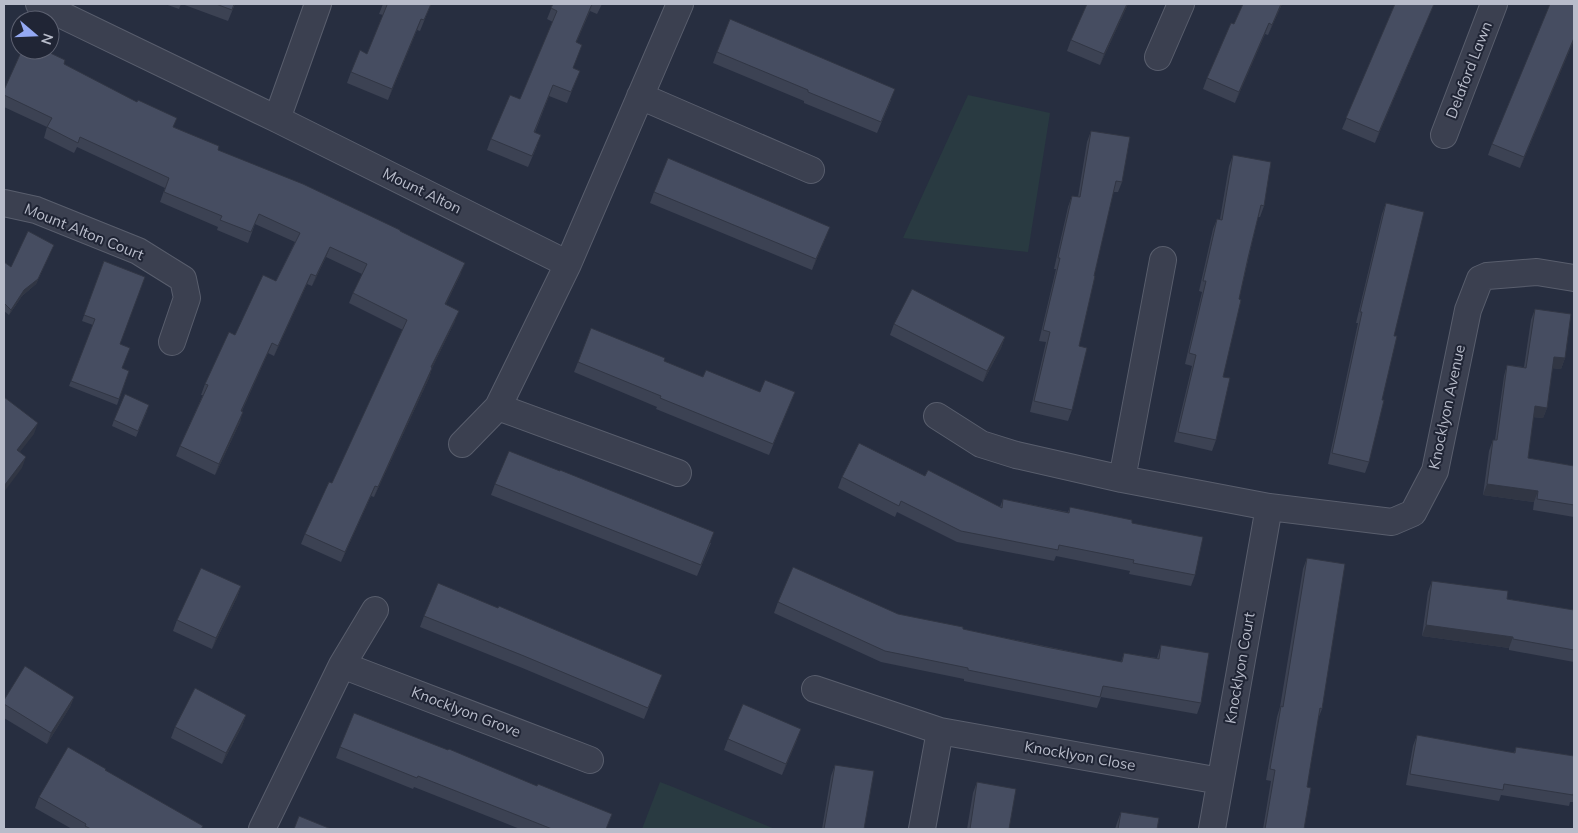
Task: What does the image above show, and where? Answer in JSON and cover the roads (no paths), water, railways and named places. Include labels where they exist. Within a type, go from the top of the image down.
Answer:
[{"type":"street","name":"Mount Alton","points":[[39,4],[277,119],[568,264]]},
{"type":"street","points":[[277,119],[318,4]]},
{"type":"street","points":[[462,444],[498,407],[568,264],[680,4]]},
{"type":"street","points":[[1158,57],[1181,4]]},
{"type":"street","name":"Delaford Lawn","points":[[1444,135],[1494,4]]},
{"type":"street","points":[[640,96],[811,170]]},
{"type":"street","name":"Mount Alton Court","points":[[4,203],[36,210],[138,251],[183,279],[187,298],[172,342]]},
{"type":"street","points":[[1122,479],[1162,260]]},
{"type":"street","name":"Knocklyon Avenue","points":[[937,416],[981,444],[1016,456],[1122,479],[1269,507],[1392,522],[1413,514],[1435,471],[1468,310],[1480,279],[1487,276],[1537,272],[1574,278]]},
{"type":"street","points":[[498,407],[678,472]]},
{"type":"street","name":"Knocklyon Court","points":[[1212,829],[1269,507]]},
{"type":"street","points":[[262,829],[342,665],[375,610]]},
{"type":"street","name":"Knocklyon Grove","points":[[342,665],[590,760]]},
{"type":"street","name":"Knocklyon Close","points":[[815,689],[940,731],[1220,781]]},
{"type":"street","points":[[922,829],[940,731]]}]
